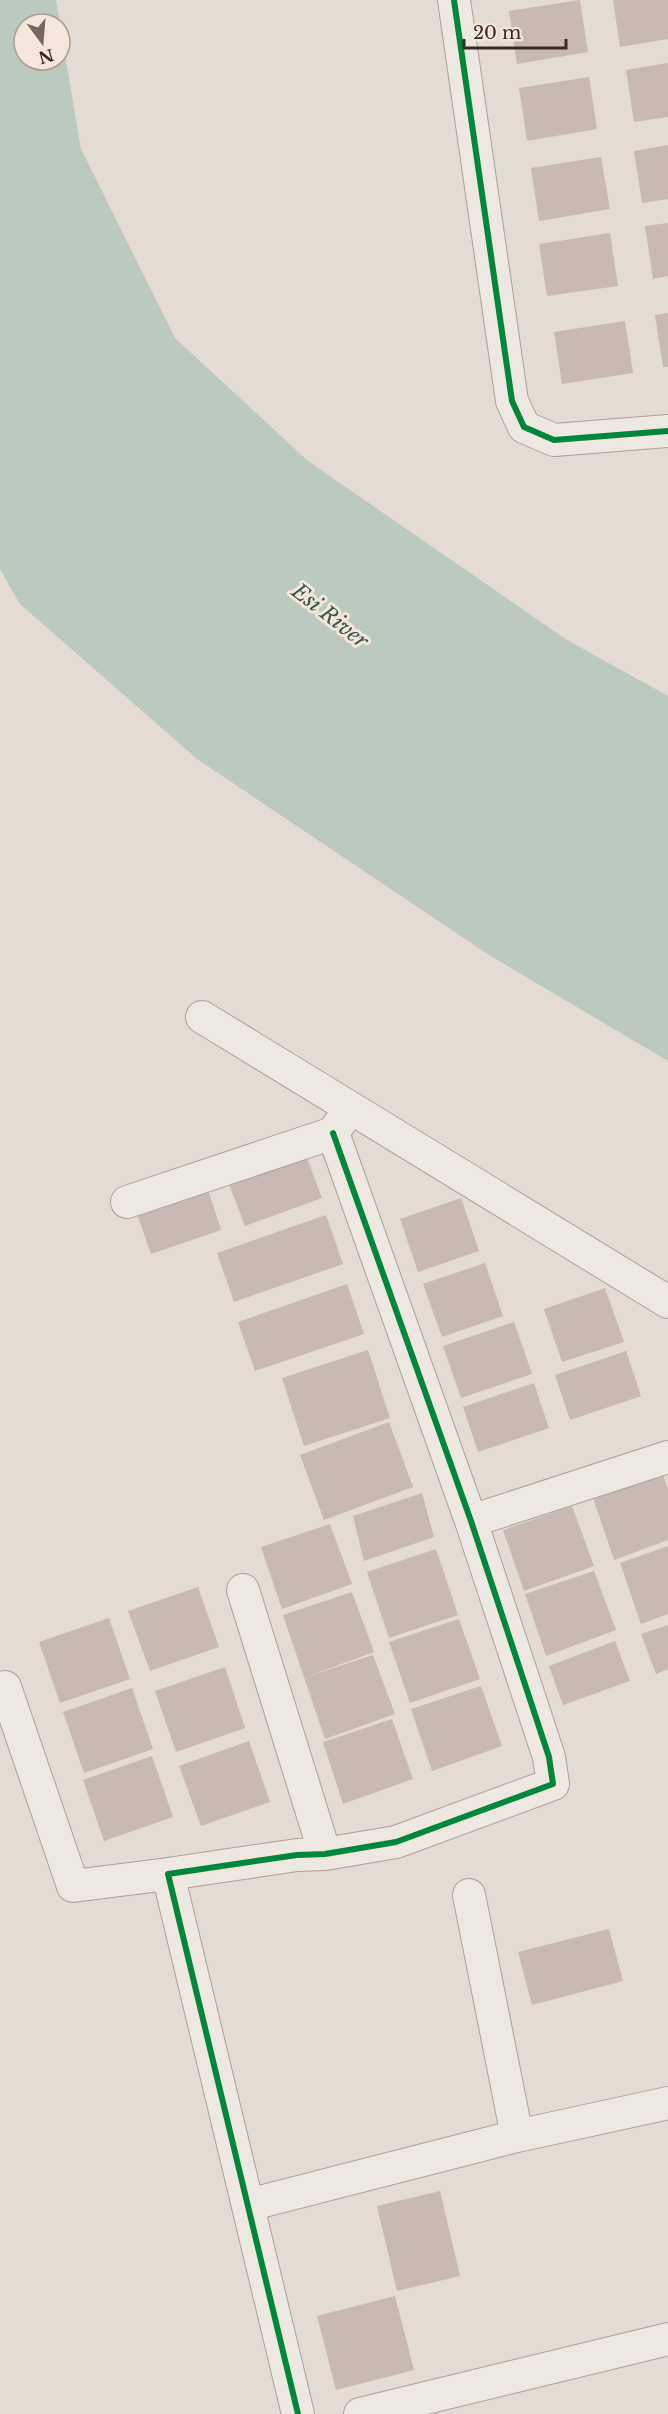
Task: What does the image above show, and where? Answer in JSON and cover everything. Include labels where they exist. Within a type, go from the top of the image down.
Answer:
[{"type":"street","points":[[454,0],[512,401],[524,427],[554,441],[668,431]]},
{"type":"street","points":[[202,1017],[668,1302]]},
{"type":"street","points":[[127,1202],[333,1132],[351,1107]]},
{"type":"street","points":[[5,1687],[73,1886],[297,1855],[325,1854],[396,1842],[553,1784],[549,1757],[471,1521],[333,1132]]},
{"type":"street","points":[[471,1521],[668,1457]]},
{"type":"street","points":[[243,1590],[325,1854]]},
{"type":"street","points":[[168,1874],[298,2414]]},
{"type":"street","points":[[469,1895],[517,2136]]},
{"type":"street","points":[[248,2205],[517,2136],[668,2103]]},
{"type":"street","points":[[360,2414],[668,2339]]},
{"type":"water","name":"Esi River","points":[[0,0],[56,0],[58,12],[12,12],[12,72],[68,72],[81,149],[175,338],[308,461],[567,640],[668,696],[668,1061],[489,955],[197,759],[20,604],[0,569]]},
{"type":"building","points":[[580,0],[588,52],[517,64],[509,11]]},
{"type":"building","points":[[613,0],[668,0],[668,39],[620,47]]},
{"type":"building","points":[[668,63],[668,117],[634,122],[626,70]]},
{"type":"building","points":[[589,77],[597,129],[527,141],[519,88]]},
{"type":"building","points":[[668,145],[668,199],[642,203],[634,151]]},
{"type":"building","points":[[601,157],[610,209],[539,221],[531,168]]},
{"type":"building","points":[[668,223],[668,276],[653,279],[645,226]]},
{"type":"building","points":[[610,233],[618,286],[547,296],[539,244]]},
{"type":"building","points":[[668,313],[668,367],[663,367],[655,315]]},
{"type":"building","points":[[625,321],[633,373],[562,384],[554,332]]},
{"type":"building","points":[[304,1150],[322,1198],[245,1226],[227,1179]]},
{"type":"building","points":[[207,1187],[221,1230],[151,1254],[136,1211]]},
{"type":"building","points":[[461,1198],[479,1251],[418,1272],[400,1219]]},
{"type":"building","points":[[326,1215],[343,1264],[234,1302],[217,1253]]},
{"type":"building","points":[[485,1263],[503,1316],[442,1337],[423,1284]]},
{"type":"building","points":[[347,1284],[364,1334],[255,1371],[238,1322]]},
{"type":"building","points":[[605,1288],[624,1342],[562,1362],[544,1309]]},
{"type":"building","points":[[514,1322],[532,1374],[461,1398],[443,1346]]},
{"type":"building","points":[[368,1350],[390,1418],[304,1446],[282,1378]]},
{"type":"building","points":[[626,1351],[641,1396],[570,1420],[555,1375]]},
{"type":"building","points":[[534,1383],[549,1428],[478,1452],[463,1407]]},
{"type":"building","points":[[389,1422],[413,1487],[324,1520],[300,1455]]},
{"type":"building","points":[[663,1475],[668,1489],[668,1540],[614,1560],[593,1498]]},
{"type":"building","points":[[422,1493],[434,1537],[364,1561],[353,1516]]},
{"type":"building","points":[[572,1506],[594,1566],[524,1591],[503,1530]]},
{"type":"building","points":[[330,1524],[352,1584],[282,1609],[261,1547]]},
{"type":"building","points":[[668,1546],[668,1614],[641,1624],[620,1563]]},
{"type":"building","points":[[436,1549],[458,1615],[389,1638],[367,1572]]},
{"type":"building","points":[[594,1571],[616,1630],[546,1656],[525,1594]]},
{"type":"building","points":[[198,1587],[219,1647],[150,1671],[128,1611]]},
{"type":"building","points":[[352,1592],[374,1652],[309,1676],[373,1655],[395,1714],[325,1739],[283,1615]]},
{"type":"building","points":[[109,1618],[130,1679],[60,1703],[39,1642]]},
{"type":"building","points":[[459,1619],[480,1679],[410,1703],[389,1642]]},
{"type":"building","points":[[668,1625],[668,1669],[656,1674],[641,1634]]},
{"type":"building","points":[[615,1641],[630,1681],[563,1705],[549,1666]]},
{"type":"building","points":[[225,1667],[245,1728],[176,1752],[155,1691]]},
{"type":"building","points":[[481,1686],[502,1746],[432,1771],[411,1709]]},
{"type":"building","points":[[132,1688],[153,1749],[84,1773],[63,1712]]},
{"type":"building","points":[[392,1719],[413,1779],[343,1804],[323,1742]]},
{"type":"building","points":[[249,1741],[270,1802],[201,1826],[179,1766]]},
{"type":"building","points":[[152,1756],[173,1817],[104,1841],[83,1780]]},
{"type":"building","points":[[609,1929],[623,1981],[532,2005],[518,1952]]},
{"type":"building","points":[[440,2191],[460,2276],[397,2291],[377,2206]]},
{"type":"building","points":[[395,2296],[414,2370],[336,2390],[317,2316]]},
{"type":"cycle path","points":[[454,0],[512,401],[524,427],[554,440],[668,431]]},
{"type":"cycle path","points":[[298,2414],[168,1874],[297,1855],[325,1854],[396,1842],[553,1784],[549,1757],[471,1521],[333,1133]]}]
